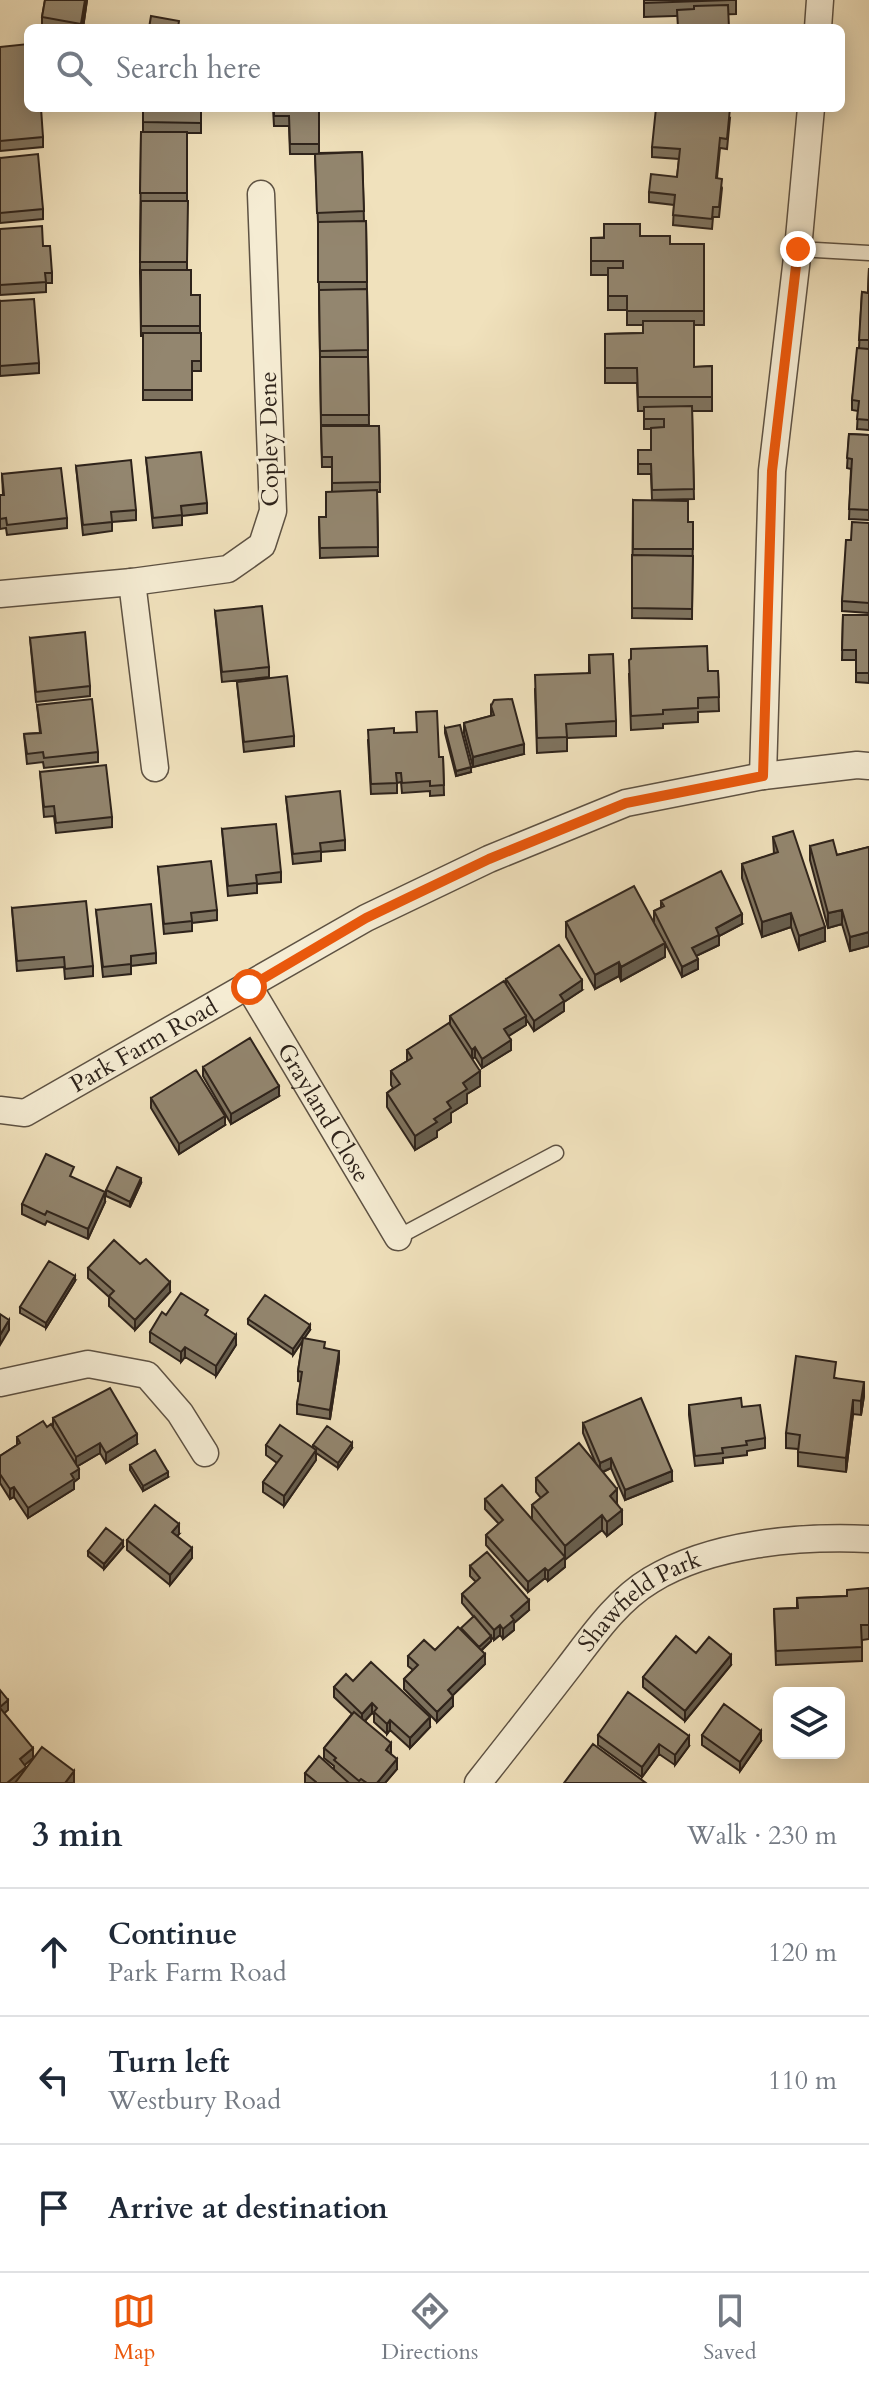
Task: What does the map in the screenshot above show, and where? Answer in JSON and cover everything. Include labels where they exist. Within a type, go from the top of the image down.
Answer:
[{"type":"street","points":[[818,24],[820,0]]},
{"type":"street","points":[[763,776],[772,471],[811,112]]},
{"type":"street","name":"Copley Dene","points":[[0,594],[132,582],[228,569],[262,545],[273,511],[261,194]]},
{"type":"street","points":[[132,582],[155,768]]},
{"type":"street","name":"Park Farm Road","points":[[0,1110],[25,1113],[366,918],[489,859],[626,803],[763,776],[869,766]]},
{"type":"street","name":"Grayland Close","points":[[249,987],[398,1237]]},
{"type":"street","points":[[0,1383],[88,1364],[147,1375],[180,1413],[205,1453]]},
{"type":"street","name":"Shawfield Park","points":[[478,1783],[614,1610],[650,1581],[682,1565],[771,1542],[822,1538],[869,1539]]},
{"type":"lane","points":[[798,249],[869,253]]},
{"type":"lane","points":[[398,1237],[556,1153]]},
{"type":"building","points":[[45,0],[85,0],[81,24],[42,17]]},
{"type":"building","points":[[644,0],[731,0],[644,3]]},
{"type":"building","points":[[728,5],[729,24],[678,24],[677,10],[694,9],[694,6]]},
{"type":"building","points":[[151,16],[179,21],[179,24],[150,24]]},
{"type":"building","points":[[24,44],[24,112],[41,112],[43,137],[0,141],[0,47]]},
{"type":"building","points":[[143,112],[201,112],[201,123],[143,122]]},
{"type":"building","points":[[274,112],[319,112],[319,144],[290,144],[289,116],[274,116]]},
{"type":"building","points":[[656,112],[730,112],[727,139],[720,138],[716,178],[722,179],[719,207],[713,207],[712,219],[673,215],[675,195],[649,192],[651,174],[677,177],[680,149],[652,147]]},
{"type":"building","points":[[141,132],[187,132],[187,193],[140,193]]},
{"type":"building","points":[[362,152],[364,211],[317,213],[315,154]]},
{"type":"building","points":[[38,154],[43,209],[0,213],[0,158]]},
{"type":"building","points":[[141,201],[188,201],[187,262],[140,262]]},
{"type":"building","points":[[366,221],[367,282],[318,282],[318,222]]},
{"type":"building","points":[[604,224],[640,224],[640,236],[670,236],[670,244],[704,244],[704,311],[627,311],[627,296],[608,296],[608,268],[623,268],[623,261],[591,261],[591,238],[604,238]]},
{"type":"building","points":[[42,226],[43,246],[50,246],[52,273],[45,273],[46,282],[0,285],[0,229]]},
{"type":"building","points":[[869,268],[869,340],[859,340],[862,292],[868,293]]},
{"type":"building","points":[[141,270],[191,270],[191,295],[200,295],[200,326],[141,326]]},
{"type":"building","points":[[367,289],[368,350],[320,351],[319,290]]},
{"type":"building","points":[[34,299],[39,363],[0,366],[0,301]]},
{"type":"building","points":[[643,321],[694,321],[694,367],[712,366],[712,397],[638,397],[637,368],[605,368],[605,334],[643,333]]},
{"type":"building","points":[[143,333],[201,333],[201,361],[192,361],[192,390],[143,390]]},
{"type":"building","points":[[857,348],[869,349],[869,420],[857,419],[859,401],[852,400]]},
{"type":"building","points":[[320,357],[368,357],[369,415],[321,415]]},
{"type":"building","points":[[692,406],[694,489],[652,490],[651,464],[638,464],[638,450],[651,450],[651,428],[664,427],[664,419],[644,419],[644,407]]},
{"type":"building","points":[[321,426],[379,426],[380,482],[332,483],[332,457],[322,457]]},
{"type":"building","points":[[849,434],[869,435],[869,510],[849,509],[852,459],[847,458]]},
{"type":"building","points":[[201,452],[207,503],[181,506],[182,515],[153,518],[146,458]]},
{"type":"building","points":[[131,460],[136,510],[111,512],[112,522],[83,525],[76,466]]},
{"type":"building","points":[[61,468],[67,518],[7,525],[6,518],[0,519],[0,495],[4,495],[2,474]]},
{"type":"building","points":[[377,490],[378,547],[320,548],[319,517],[326,517],[326,492]]},
{"type":"building","points":[[633,500],[688,501],[688,522],[693,522],[693,549],[633,549]]},
{"type":"building","points":[[852,522],[869,523],[869,603],[842,601],[846,540],[851,540]]},
{"type":"building","points":[[632,555],[693,556],[692,609],[632,608]]},
{"type":"building","points":[[262,606],[269,667],[222,672],[215,611]]},
{"type":"building","points":[[843,615],[869,615],[869,673],[856,673],[856,650],[842,650]]},
{"type":"building","points":[[85,632],[90,686],[36,692],[30,638]]},
{"type":"building","points":[[707,646],[708,671],[718,671],[719,697],[698,698],[698,708],[631,716],[631,649]]},
{"type":"building","points":[[613,654],[616,721],[566,724],[567,737],[537,738],[535,675],[590,673],[589,655]]},
{"type":"building","points":[[287,676],[294,736],[244,742],[237,682]]},
{"type":"building","points":[[92,699],[98,752],[44,758],[43,752],[27,754],[24,734],[41,733],[37,705]]},
{"type":"building","points":[[512,699],[524,744],[473,757],[464,723],[494,715],[491,706],[494,700]]},
{"type":"building","points":[[437,711],[444,785],[430,786],[430,781],[402,783],[401,773],[396,773],[397,783],[371,784],[368,730],[394,728],[394,733],[417,732],[416,712]]},
{"type":"building","points":[[460,725],[471,767],[456,771],[445,728]]},
{"type":"building","points":[[106,765],[112,817],[56,823],[54,806],[44,807],[40,772]]},
{"type":"building","points":[[340,791],[345,840],[320,843],[321,851],[293,854],[286,797]]},
{"type":"building","points":[[276,824],[281,872],[256,875],[257,883],[228,886],[222,829]]},
{"type":"building","points":[[793,831],[825,927],[799,936],[791,913],[762,922],[742,864],[778,852],[773,837]]},
{"type":"building","points":[[833,840],[837,855],[869,847],[869,932],[850,937],[842,910],[828,913],[810,846]]},
{"type":"building","points":[[211,861],[217,910],[191,913],[192,921],[164,924],[158,867]]},
{"type":"building","points":[[721,871],[742,914],[716,928],[719,935],[692,948],[698,959],[682,967],[654,911],[664,906],[661,901]]},
{"type":"building","points":[[634,886],[665,943],[621,967],[619,962],[595,975],[566,922]]},
{"type":"building","points":[[86,901],[93,966],[65,969],[64,957],[17,961],[12,908]]},
{"type":"building","points":[[151,904],[156,953],[131,956],[131,964],[103,967],[96,910]]},
{"type":"building","points":[[559,945],[582,980],[560,995],[564,1001],[534,1021],[506,979]]},
{"type":"building","points":[[504,981],[526,1016],[504,1029],[511,1040],[482,1059],[475,1047],[472,1050],[450,1016]]},
{"type":"building","points":[[449,1023],[480,1071],[463,1083],[467,1089],[447,1102],[451,1108],[434,1119],[437,1122],[415,1136],[387,1093],[400,1084],[391,1071],[412,1058],[407,1050]]},
{"type":"building","points":[[250,1038],[279,1086],[231,1114],[203,1067]]},
{"type":"building","points":[[196,1070],[225,1116],[179,1144],[151,1098]]},
{"type":"building","points":[[46,1154],[74,1167],[70,1176],[105,1192],[88,1229],[22,1204]]},
{"type":"building","points":[[117,1167],[141,1178],[130,1202],[106,1190]]},
{"type":"building","points":[[114,1240],[140,1264],[146,1259],[170,1282],[135,1320],[109,1296],[114,1291],[88,1268]]},
{"type":"building","points":[[49,1261],[75,1276],[46,1323],[20,1307]]},
{"type":"building","points":[[181,1293],[208,1310],[205,1315],[236,1335],[216,1366],[185,1347],[181,1352],[150,1332],[162,1312],[166,1315]]},
{"type":"building","points":[[265,1295],[310,1325],[293,1349],[248,1319]]},
{"type":"building","points":[[0,1314],[9,1320],[0,1335]]},
{"type":"building","points":[[303,1338],[325,1342],[324,1348],[339,1351],[330,1410],[297,1404]]},
{"type":"building","points":[[796,1356],[836,1362],[834,1378],[864,1382],[861,1401],[853,1400],[846,1458],[798,1452],[800,1435],[786,1433]]},
{"type":"building","points":[[110,1388],[137,1434],[106,1453],[100,1443],[76,1457],[53,1418]]},
{"type":"building","points":[[641,1398],[672,1471],[625,1490],[611,1458],[600,1463],[583,1423]]},
{"type":"building","points":[[741,1398],[742,1407],[760,1405],[765,1438],[746,1441],[747,1445],[722,1448],[723,1453],[695,1456],[689,1405]]},
{"type":"building","points":[[43,1421],[47,1427],[51,1424],[79,1469],[71,1474],[74,1479],[28,1508],[14,1487],[10,1489],[0,1474],[0,1456],[20,1443],[17,1437]]},
{"type":"building","points":[[280,1425],[316,1450],[284,1496],[263,1482],[282,1456],[266,1445]]},
{"type":"building","points":[[327,1426],[352,1443],[338,1463],[313,1445]]},
{"type":"building","points":[[579,1443],[617,1489],[610,1496],[622,1510],[607,1522],[602,1515],[565,1546],[532,1505],[548,1492],[536,1478]]},
{"type":"building","points":[[155,1450],[168,1472],[143,1486],[130,1465]]},
{"type":"building","points":[[502,1485],[565,1557],[528,1582],[486,1535],[503,1520],[485,1499]]},
{"type":"building","points":[[155,1505],[179,1524],[172,1532],[192,1548],[170,1575],[127,1540]]},
{"type":"building","points":[[106,1528],[123,1541],[104,1564],[88,1551]]},
{"type":"building","points":[[487,1552],[529,1600],[511,1616],[514,1620],[503,1629],[500,1625],[494,1630],[462,1594],[480,1578],[470,1566]]},
{"type":"building","points":[[869,1588],[869,1625],[861,1625],[862,1647],[776,1651],[774,1609],[798,1608],[797,1598],[847,1596],[847,1590]]},
{"type":"building","points":[[474,1616],[491,1636],[479,1647],[461,1628]]},
{"type":"building","points":[[458,1627],[485,1654],[448,1690],[453,1696],[437,1712],[404,1679],[418,1665],[408,1656],[424,1640],[435,1650]]},
{"type":"building","points":[[676,1636],[696,1653],[709,1637],[731,1655],[685,1711],[643,1677]]},
{"type":"building","points":[[371,1662],[430,1717],[410,1738],[390,1720],[387,1724],[374,1712],[377,1708],[372,1703],[362,1714],[334,1687],[346,1674],[353,1681]]},
{"type":"building","points":[[0,1690],[8,1700],[0,1707]]},
{"type":"building","points":[[628,1692],[689,1736],[675,1755],[659,1744],[642,1767],[598,1735]]},
{"type":"building","points":[[724,1704],[761,1731],[740,1762],[702,1735]]},
{"type":"building","points":[[0,1708],[33,1748],[20,1759],[26,1767],[7,1783],[0,1783]]},
{"type":"building","points":[[354,1712],[391,1743],[386,1750],[397,1759],[377,1783],[359,1781],[324,1748]]},
{"type":"building","points":[[593,1744],[646,1783],[564,1783]]},
{"type":"building","points":[[42,1747],[74,1771],[65,1783],[15,1783]]},
{"type":"building","points":[[319,1756],[349,1783],[316,1783],[305,1773]]},
{"type":"route","points":[[249,987],[366,918],[489,859],[626,803],[763,776],[772,471],[798,249]]}]
